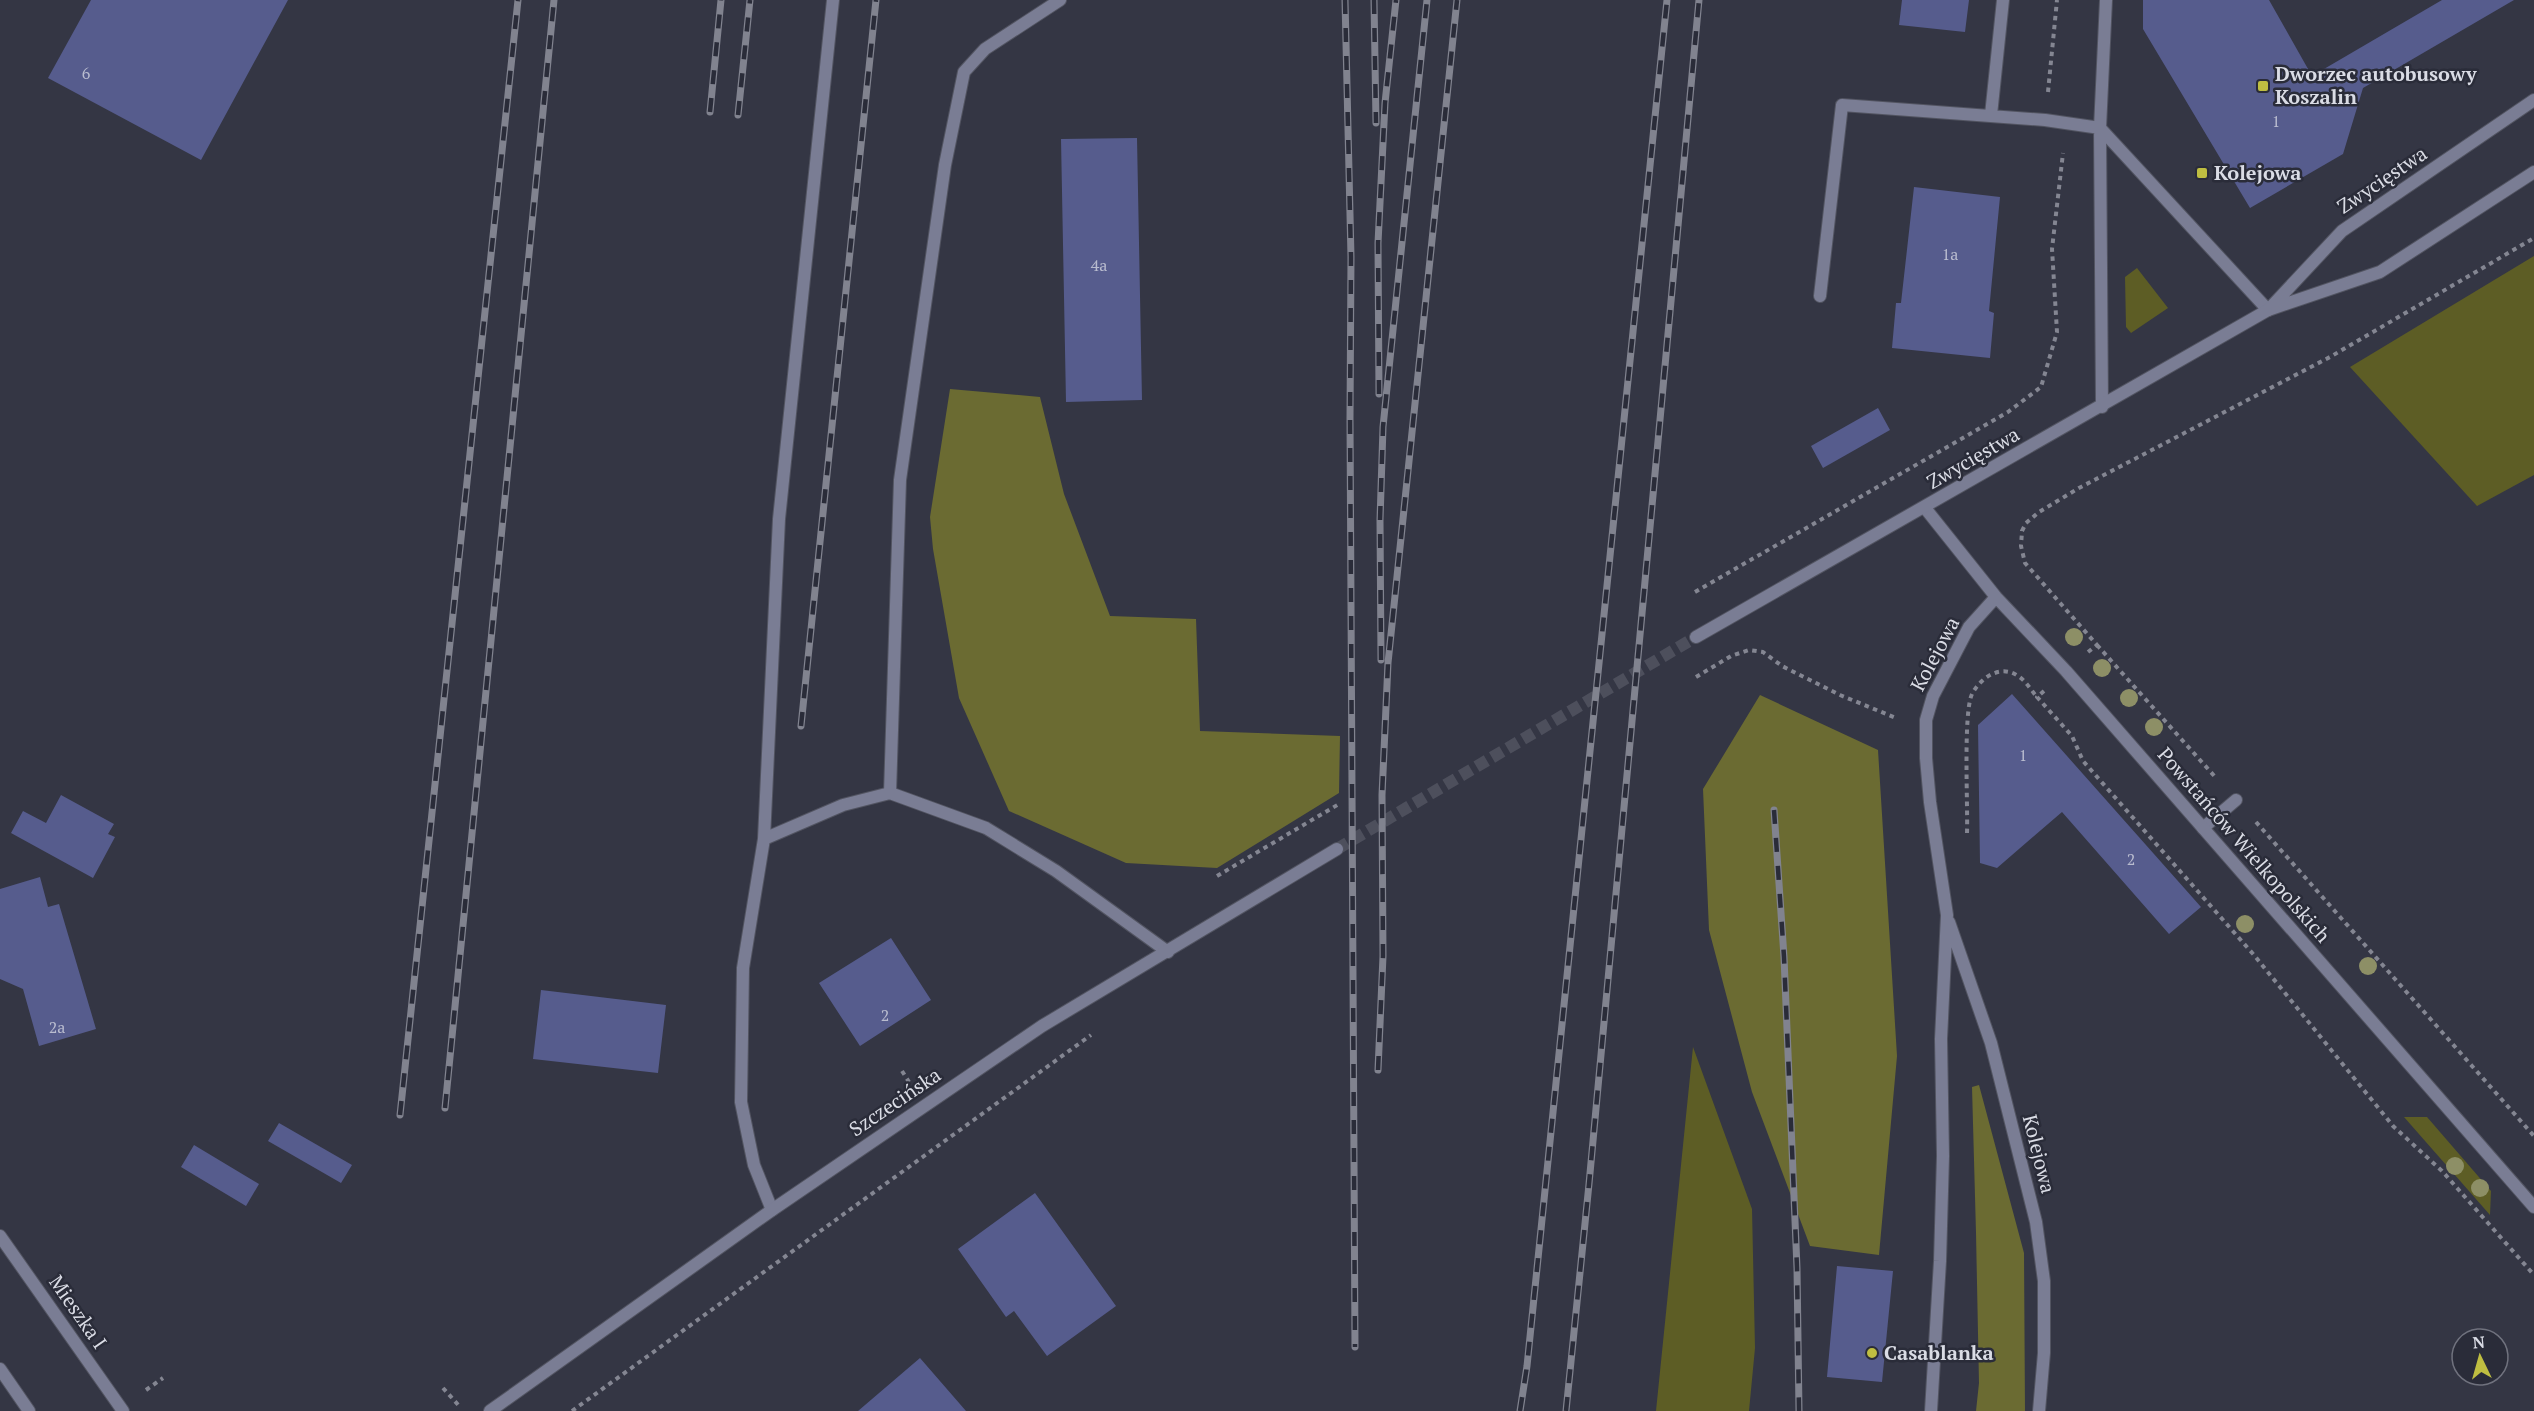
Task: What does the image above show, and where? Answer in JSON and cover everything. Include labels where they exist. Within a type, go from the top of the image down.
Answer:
[{"type":"street","points":[[772,1210],[754,1165],[741,1102],[743,968],[764,839],[779,519],[833,0]]},
{"type":"street","points":[[890,793],[900,480],[945,165],[964,72],[985,49],[1060,0]]},
{"type":"street","points":[[1991,115],[2003,0]]},
{"type":"street","points":[[2102,407],[2100,128],[2106,0]]},
{"type":"street","name":"Zwycięstwa","points":[[2268,310],[2342,231],[2534,100]]},
{"type":"street","points":[[1820,296],[1842,105],[1991,115],[2100,128],[2268,310]]},
{"type":"street","name":"Zwycięstwa","points":[[1696,637],[2102,407],[2268,310],[2380,272],[2534,172]]},
{"type":"street","name":"Powstańców Wielkopolskich","points":[[1925,508],[1995,597],[2066,671],[2534,1207]]},
{"type":"street","name":"Kolejowa","points":[[1995,597],[1969,627],[1933,696],[1926,720],[1926,758],[1930,802],[1947,915],[1990,1043],[2036,1222],[2044,1281],[2044,1353],[2039,1411]]},
{"type":"street","points":[[764,839],[843,805],[890,793],[986,828],[1056,871],[1168,952]]},
{"type":"street","points":[[2203,828],[2236,800]]},
{"type":"street","name":"Szczecińska","points":[[490,1411],[772,1210],[1042,1026],[1337,849]]},
{"type":"street","name":"Kolejowa","points":[[1931,1411],[1940,1261],[1943,1156],[1941,1039],[1947,915]]},
{"type":"street","name":"Mieszka I","points":[[0,1236],[123,1411]]},
{"type":"street","points":[[0,1369],[29,1411]]},
{"type":"path","points":[[1695,592],[2008,412],[2042,387],[2057,332],[2052,249],[2064,148],[2045,120],[2057,0]]},
{"type":"path","points":[[2534,238],[2330,357],[2079,488],[2032,517],[2026,523],[2021,538],[2025,563],[2534,1136]]},
{"type":"path","points":[[2083,657],[2097,645]]},
{"type":"path","points":[[1696,677],[1731,656],[1749,650],[1763,652],[1782,666],[1878,712],[1902,720],[1968,721]]},
{"type":"path","points":[[1967,835],[1968,721],[1972,695],[1983,680],[1992,673],[2006,672],[2017,675],[2072,736],[2083,761],[2254,955],[2394,1126],[2442,1171],[2534,1275]]},
{"type":"path","points":[[2037,697],[2050,686]]},
{"type":"path","points":[[1217,876],[1339,804]]},
{"type":"path","points":[[572,1411],[1095,1032]]},
{"type":"path","points":[[443,1388],[464,1411]]},
{"type":"shaded area","points":[[2534,256],[2534,475],[2477,506],[2350,367]]},
{"type":"shaded area","points":[[2137,268],[2168,308],[2131,333],[2126,327],[2125,277]]},
{"type":"shaded area","points":[[950,389],[1040,397],[1064,494],[1110,616],[1196,619],[1200,731],[1340,736],[1339,793],[1217,868],[1126,863],[1009,811],[959,698],[933,549],[930,517]]},
{"type":"shaded area","points":[[1760,695],[1878,750],[1897,1056],[1879,1255],[1810,1246],[1752,1092],[1709,930],[1703,789]]},
{"type":"shaded area","points":[[1693,1047],[1752,1209],[1755,1348],[1749,1411],[1656,1411]]},
{"type":"shaded area","points":[[1979,1085],[2024,1253],[2025,1411],[1976,1411],[1979,1383],[1972,1087]]},
{"type":"shaded area","points":[[2404,1117],[2427,1117],[2491,1191],[2490,1215]]},
{"type":"building","points":[[91,0],[288,0],[201,160],[48,78]]},
{"type":"building","points":[[1902,0],[1969,0],[1965,32],[1899,25]]},
{"type":"building","points":[[2143,0],[2269,0],[2312,76],[2442,0],[2514,0],[2363,88],[2343,154],[2250,208],[2143,29]]},
{"type":"building","points":[[1137,138],[1142,400],[1066,402],[1061,139]]},
{"type":"building","points":[[1914,187],[2000,197],[1989,311],[1994,313],[1990,358],[1892,348],[1896,303],[1901,303]]},
{"type":"building","points":[[1878,408],[1890,430],[1823,468],[1811,446]]},
{"type":"building","points":[[2012,694],[2201,907],[2169,934],[2062,812],[1997,868],[1980,863],[1978,725]]},
{"type":"building","points":[[61,795],[114,824],[108,834],[115,837],[93,878],[11,833],[23,811],[46,823]]},
{"type":"building","points":[[40,877],[48,907],[59,904],[96,1029],[39,1046],[23,989],[0,979],[0,889]]},
{"type":"building","points":[[891,938],[931,1000],[860,1046],[819,983]]},
{"type":"building","points":[[541,990],[666,1005],[658,1073],[533,1059]]},
{"type":"building","points":[[279,1123],[352,1165],[341,1183],[268,1141]]},
{"type":"building","points":[[194,1145],[259,1184],[246,1206],[181,1167]]},
{"type":"building","points":[[1035,1193],[1116,1306],[1047,1356],[1014,1311],[1006,1317],[958,1249]]},
{"type":"building","points":[[1837,1266],[1893,1271],[1882,1382],[1827,1377]]},
{"type":"building","points":[[920,1358],[966,1411],[858,1411]]},
{"type":"tunnel","points":[[1337,849],[1696,637]]},
{"type":"railway","points":[[400,1115],[518,0]]},
{"type":"railway","points":[[445,1108],[554,0]]},
{"type":"railway","points":[[710,112],[721,0]]},
{"type":"railway","points":[[738,115],[750,0]]},
{"type":"railway","points":[[801,726],[876,0]]},
{"type":"railway","points":[[1345,0],[1351,257],[1355,1347]]},
{"type":"railway","points":[[1374,0],[1376,123]]},
{"type":"railway","points":[[1379,394],[1378,243],[1385,103],[1396,0]]},
{"type":"railway","points":[[1381,660],[1380,520],[1383,427],[1427,0]]},
{"type":"railway","points":[[1378,1070],[1383,956],[1382,795],[1388,663],[1457,0]]},
{"type":"railway","points":[[1520,1411],[1527,1366],[1667,0]]},
{"type":"railway","points":[[1566,1411],[1699,0]]},
{"type":"railway","points":[[1774,810],[1784,957],[1797,1268],[1799,1411]]},
{"type":"place","name":"Dworzec autobusowy Koszalin","points":[[2263,86]]},
{"type":"place","name":"Kolejowa","points":[[2202,173]]},
{"type":"place","name":"Casablanka","points":[[1872,1353]]}]
